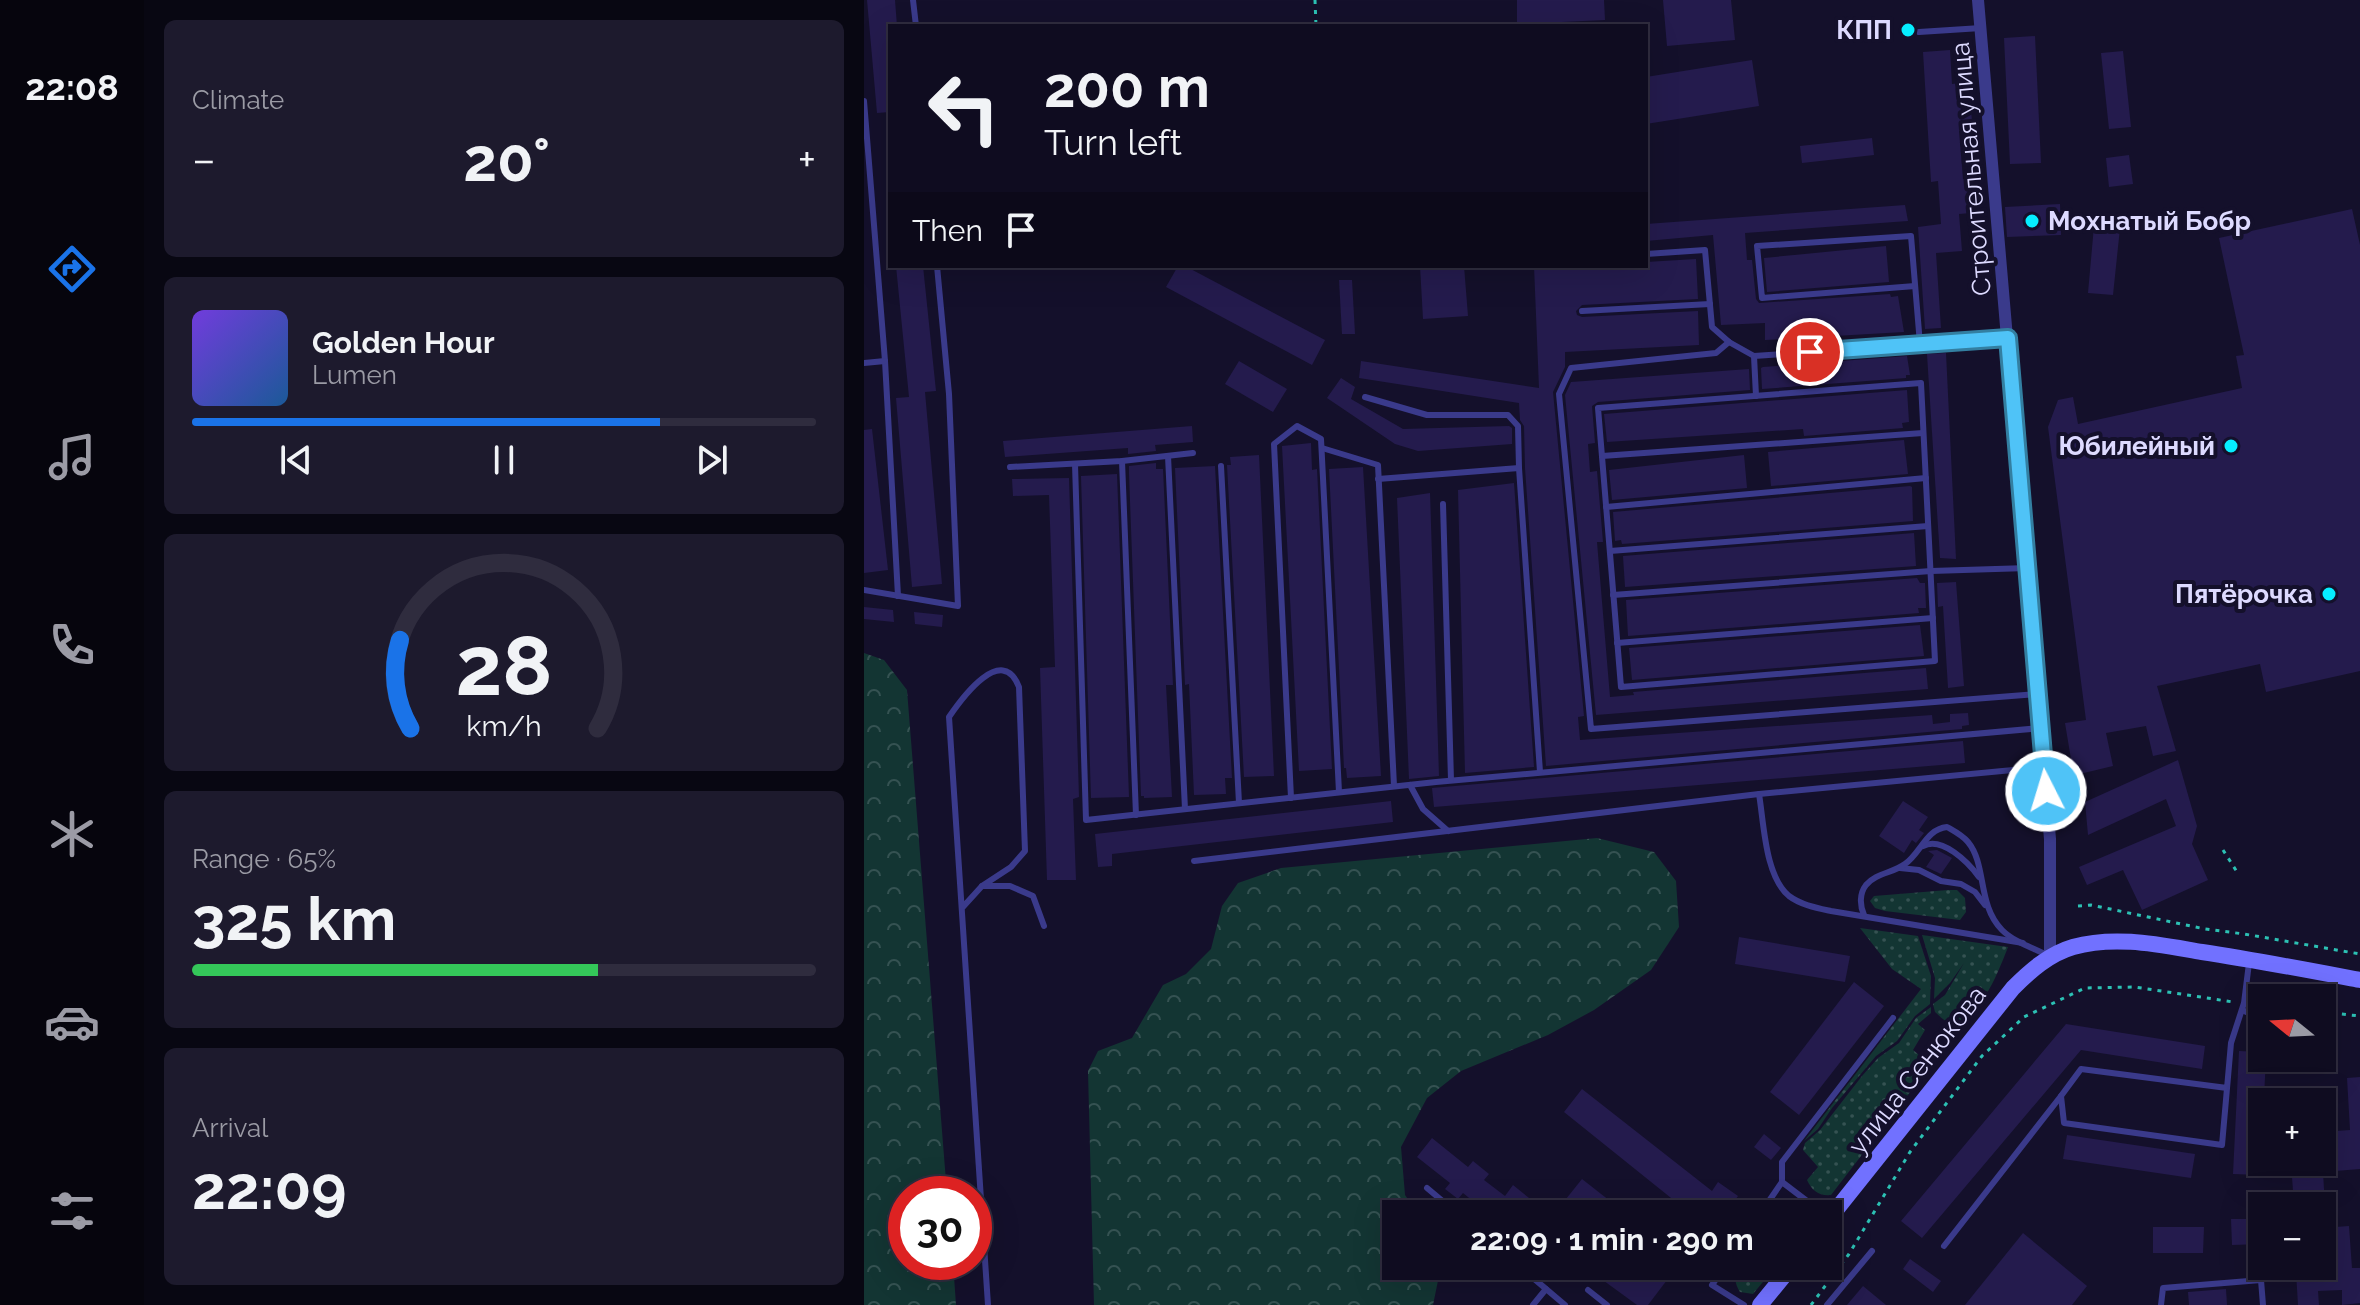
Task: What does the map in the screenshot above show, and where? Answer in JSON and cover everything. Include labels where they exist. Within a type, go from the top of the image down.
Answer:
[{"type":"main road","points":[[2050,957],[2074,946],[2117,941],[2360,980]]},
{"type":"main road","name":"улица Сенюкова","points":[[1842,1200],[2013,988],[2050,957]]},
{"type":"main road","points":[[1760,1305],[1781,1280]]},
{"type":"street","name":"Строительная улица","points":[[1978,0],[2050,839],[2050,957]]},
{"type":"lane","points":[[913,0],[916,24]]},
{"type":"lane","points":[[1919,32],[1981,28]]},
{"type":"lane","points":[[864,101],[885,361],[898,596]]},
{"type":"lane","points":[[1915,286],[1762,298],[1757,246],[1911,236],[1920,344]]},
{"type":"lane","points":[[1648,254],[1705,250],[1712,327],[1729,342],[1754,356],[2008,338]]},
{"type":"lane","points":[[864,590],[958,606],[949,394],[937,268]]},
{"type":"lane","points":[[1582,311],[1710,304]]},
{"type":"lane","points":[[1729,342],[1716,353],[1571,368],[1559,394],[1591,729],[2038,694]]},
{"type":"lane","points":[[1754,356],[1756,396]]},
{"type":"lane","points":[[864,363],[885,361]]},
{"type":"lane","points":[[1921,383],[1923,433],[1935,661],[1621,687],[1598,408],[1921,383]]},
{"type":"lane","points":[[1365,397],[1427,415],[1508,415],[1518,426],[1540,772]]},
{"type":"lane","points":[[1291,798],[1274,444],[1297,426],[1321,439],[1339,792]]},
{"type":"lane","points":[[1602,456],[1923,433]]},
{"type":"lane","points":[[1322,448],[1378,465],[1394,786]]},
{"type":"lane","points":[[1010,467],[1122,461],[1193,453]]},
{"type":"lane","points":[[1168,456],[1185,809]]},
{"type":"lane","points":[[1122,461],[1136,815]]},
{"type":"lane","points":[[1075,464],[1086,820],[1451,780],[2041,728]]},
{"type":"lane","points":[[1221,466],[1239,803]]},
{"type":"lane","points":[[1378,479],[1519,468]]},
{"type":"lane","points":[[1606,507],[1926,478]]},
{"type":"lane","points":[[1443,504],[1451,780]]},
{"type":"lane","points":[[1610,551],[1928,526]]},
{"type":"lane","points":[[1613,595],[1931,571],[2028,568]]},
{"type":"lane","points":[[1617,643],[1933,618]]},
{"type":"lane","points":[[962,908],[982,886],[1011,867],[1025,851],[1019,687],[1015,677],[1007,671],[992,671],[964,695],[949,717],[988,1305]]},
{"type":"lane","points":[[1194,861],[1759,794],[2044,767]]},
{"type":"lane","points":[[1410,785],[1423,809],[1448,831]]},
{"type":"lane","points":[[1759,794],[1774,875],[1789,896],[1815,908],[2023,943]]},
{"type":"lane","points":[[1864,915],[1861,903],[1867,884],[1908,862],[1933,831],[1947,827],[1968,842],[1995,922],[2004,932],[2050,957]]},
{"type":"lane","points":[[1916,852],[1927,843],[1938,844],[1966,862],[1981,880]]},
{"type":"lane","points":[[1897,868],[1919,870],[1941,881],[1968,887],[1988,907]]},
{"type":"lane","points":[[982,886],[1010,886],[1033,896],[1044,926]]},
{"type":"lane","points":[[2061,1096],[2064,1123],[2222,1145],[2231,1043],[2243,1007],[2250,960]]},
{"type":"lane","points":[[2243,1007],[2248,1010]]},
{"type":"lane","points":[[1770,1200],[1782,1182],[1782,1162],[1893,1018]]},
{"type":"lane","points":[[1944,1246],[2081,1069],[2227,1088]]},
{"type":"lane","points":[[1782,1182],[1804,1200]]},
{"type":"lane","points":[[1427,1188],[1441,1200]]},
{"type":"lane","points":[[1827,1305],[1872,1251]]},
{"type":"lane","points":[[1535,1280],[1565,1305]]},
{"type":"lane","points":[[1715,1280],[1712,1285],[1744,1305]]},
{"type":"lane","points":[[2161,1305],[2163,1288],[2261,1280],[2263,1305]]},
{"type":"lane","points":[[1533,1305],[1546,1289]]},
{"type":"lane","points":[[1588,1290],[1607,1305]]},
{"type":"path","points":[[1315,0],[1316,24]]},
{"type":"path","points":[[2223,850],[2239,875]]},
{"type":"path","points":[[2078,906],[2091,905],[2205,929],[2360,954]]},
{"type":"path","points":[[1811,1305],[1849,1254],[1910,1152],[1982,1056],[2024,1017],[2085,988],[2135,987],[2243,1007]]},
{"type":"path","points":[[2336,1013],[2360,1016]]},
{"type":"green space","points":[[864,653],[884,660],[907,690],[946,1176],[888,1176],[888,1280],[954,1280],[956,1305],[864,1305]]},
{"type":"green space","points":[[1597,838],[1654,852],[1676,881],[1679,927],[1651,970],[1594,1010],[1548,1035],[1461,1071],[1427,1098],[1401,1147],[1405,1195],[1408,1200],[1382,1200],[1382,1280],[1438,1280],[1433,1305],[1094,1305],[1088,1071],[1098,1051],[1132,1038],[1163,985],[1186,974],[1211,949],[1222,906],[1238,883],[1281,868]]},
{"type":"green space","points":[[1957,890],[1965,898],[1966,912],[1960,920],[1885,911],[1875,908],[1870,901],[1874,896]]},
{"type":"green space","points":[[1860,928],[1918,936],[1931,976],[1930,1004],[1915,1016],[1897,1041],[1876,1056],[1818,1129],[1804,1141],[1921,989],[1892,969]]},
{"type":"green space","points":[[1922,935],[2008,947],[1987,994],[1979,1006],[1961,1021],[1944,1020],[1935,1012],[1933,1004],[1945,995],[1964,963],[1934,999],[1935,978]]},
{"type":"green space","points":[[1931,1007],[1931,1013],[1918,1024],[1925,1030],[1913,1050],[1931,1065],[1831,1195],[1816,1192],[1807,1180],[1818,1167],[1803,1150],[1805,1143],[1820,1130],[1878,1058],[1899,1043],[1916,1018]]},
{"type":"green space","points":[[1764,1280],[1753,1294],[1740,1292],[1736,1282]]},
{"type":"building","points":[[867,0],[895,0],[897,24],[888,24],[888,112],[877,113]]},
{"type":"building","points":[[1517,0],[1604,0],[1605,20],[1517,24]]},
{"type":"building","points":[[1663,0],[1731,0],[1735,40],[1667,46]]},
{"type":"building","points":[[2035,36],[2041,163],[2010,164],[2004,38]]},
{"type":"building","points":[[1950,50],[1952,84],[1959,83],[1961,112],[1971,111],[1973,130],[1959,131],[1963,179],[1969,179],[1971,213],[1959,214],[1962,251],[1936,253],[1941,328],[1925,329],[1918,227],[1941,224],[1938,181],[1931,182],[1923,52]]},
{"type":"building","points":[[2123,51],[2131,127],[2109,129],[2101,53]]},
{"type":"building","points":[[1752,60],[1759,106],[1648,124],[1648,77]]},
{"type":"building","points":[[1872,138],[1874,155],[1802,163],[1800,146]]},
{"type":"building","points":[[2129,155],[2133,184],[2109,187],[2106,158]]},
{"type":"building","name":"Мохнатый Бобр","points":[[2060,204],[2061,235],[2007,237],[2005,207]]},
{"type":"building","points":[[1905,205],[1908,221],[1745,233],[1747,260],[1752,260],[1759,303],[1890,294],[1891,297],[1898,296],[1904,332],[1765,340],[1765,323],[1721,325],[1713,235],[1648,241],[1648,224]]},
{"type":"building","points":[[2352,209],[2360,245],[2360,671],[2266,692],[2260,664],[2157,686],[2176,751],[2153,756],[2146,726],[2106,733],[2113,766],[2063,778],[2059,762],[2071,759],[2065,723],[2086,720],[2048,427],[2058,400],[2073,397],[2078,424],[2242,388],[2236,356],[2244,355],[2219,238]]},
{"type":"building","points":[[2094,226],[2120,228],[2113,295],[2088,293]]},
{"type":"building","points":[[1886,246],[1889,282],[1767,292],[1764,258]]},
{"type":"building","points":[[1696,259],[1698,299],[1582,305],[1576,311],[1577,315],[1698,311],[1699,345],[1565,352],[1565,367],[1553,392],[1584,716],[1578,717],[1580,740],[1932,715],[1933,724],[1950,722],[1950,714],[1968,713],[1969,725],[1962,726],[1962,729],[1546,766],[1524,426],[1520,420],[1519,403],[1359,378],[1361,361],[1539,388],[1534,268],[1648,268],[1648,262]]},
{"type":"building","points":[[896,268],[923,268],[936,391],[925,392],[942,584],[912,587],[896,398],[909,397]]},
{"type":"building","points":[[1177,268],[1189,268],[1325,340],[1312,365],[1166,287]]},
{"type":"building","points":[[1420,268],[1464,268],[1468,316],[1423,319]]},
{"type":"building","points":[[1339,280],[1352,280],[1355,334],[1342,334]]},
{"type":"building","points":[[1946,353],[1956,559],[1940,558],[1927,354]]},
{"type":"building","points":[[1907,356],[1910,375],[1906,378],[1762,389],[1763,367]]},
{"type":"building","points":[[1239,361],[1287,389],[1273,412],[1225,384]]},
{"type":"building","points":[[1749,369],[1750,390],[1598,402],[1592,406],[1595,443],[1588,444],[1590,472],[1597,471],[1603,542],[1597,542],[1610,697],[1634,695],[1633,692],[1926,668],[1928,689],[1596,715],[1565,395],[1571,382]]},
{"type":"building","points":[[1341,378],[1355,387],[1351,399],[1403,429],[1509,426],[1512,428],[1512,444],[1418,451],[1395,444],[1327,398]]},
{"type":"building","points":[[1907,390],[1909,422],[1902,423],[1903,428],[1804,436],[1803,429],[1607,442],[1604,414]]},
{"type":"building","points":[[1192,426],[1193,442],[1155,445],[1156,451],[1128,454],[1128,448],[1005,457],[1003,441]]},
{"type":"building","points":[[872,429],[888,570],[864,573],[864,430]]},
{"type":"building","points":[[1904,440],[1908,474],[1771,486],[1768,452]]},
{"type":"building","points":[[1311,443],[1312,470],[1317,469],[1332,769],[1299,771],[1282,446]]},
{"type":"building","points":[[1259,455],[1274,776],[1244,777],[1227,465],[1231,465],[1230,457]]},
{"type":"building","points":[[1744,455],[1747,488],[1612,500],[1609,470]]},
{"type":"building","points":[[1156,463],[1156,469],[1163,469],[1173,685],[1166,685],[1172,797],[1144,798],[1141,796],[1129,466]]},
{"type":"building","points":[[1215,466],[1232,778],[1225,778],[1226,794],[1194,795],[1189,684],[1185,685],[1175,468]]},
{"type":"building","points":[[1363,467],[1381,776],[1347,778],[1344,768],[1329,469]]},
{"type":"building","points":[[1117,474],[1129,797],[1091,798],[1081,476]]},
{"type":"building","points":[[1069,478],[1079,797],[1073,799],[1076,880],[1047,880],[1040,668],[1055,667],[1049,495],[1013,496],[1012,479]]},
{"type":"building","points":[[1514,483],[1534,767],[1465,773],[1458,490]]},
{"type":"building","points":[[1910,486],[1913,521],[1622,544],[1621,540],[1615,541],[1613,512]]},
{"type":"building","points":[[1430,493],[1439,776],[1409,779],[1397,498]]},
{"type":"building","points":[[1914,533],[1916,566],[1625,587],[1623,556]]},
{"type":"building","points":[[1917,578],[1920,583],[1925,583],[1926,608],[1918,608],[1919,613],[1628,636],[1626,600]]},
{"type":"building","points":[[1956,582],[1964,686],[1948,688],[1943,606],[1938,607],[1937,583]]},
{"type":"building","points":[[864,607],[893,610],[894,622],[864,619]]},
{"type":"building","points":[[914,612],[943,615],[942,627],[915,624]]},
{"type":"building","points":[[1920,625],[1924,656],[1632,680],[1629,648]]},
{"type":"building","points":[[1963,741],[1965,763],[1434,807],[1432,788]]},
{"type":"building","points":[[2178,760],[2197,826],[2192,844],[2208,880],[2142,910],[2123,870],[2087,885],[2079,867],[2176,826],[2166,799],[2088,835],[2085,802]]},
{"type":"building","points":[[1391,801],[1393,822],[1112,854],[1112,866],[1098,867],[1095,834]]},
{"type":"building","points":[[1903,801],[1928,817],[1919,830],[1924,833],[1916,843],[1912,840],[1904,853],[1879,836]]},
{"type":"building","points":[[1937,850],[1952,858],[1941,874],[1926,867],[1934,855],[1928,851]]},
{"type":"building","points":[[1739,937],[1850,956],[1845,982],[1735,964]]},
{"type":"building","points":[[1854,982],[1884,1006],[1799,1115],[1770,1092]]},
{"type":"building","points":[[2066,1024],[2205,1046],[2202,1069],[2081,1050],[1922,1238],[1901,1221]]},
{"type":"building","points":[[2239,1051],[2248,1051],[2248,1072],[2265,1072],[2264,1088],[2248,1088],[2248,1175],[2233,1174]]},
{"type":"building","points":[[2360,1077],[2360,1169],[2336,1171],[2336,1131],[2350,1130],[2347,1078]]},
{"type":"building","points":[[1582,1089],[1712,1191],[1718,1182],[1738,1196],[1735,1200],[1674,1200],[1564,1112]]},
{"type":"building","points":[[1764,1134],[1781,1148],[1771,1160],[1754,1147]]},
{"type":"building","points":[[2067,1135],[2195,1154],[2191,1178],[2063,1159]]},
{"type":"building","points":[[1432,1138],[1468,1167],[1473,1161],[1489,1174],[1484,1180],[1505,1196],[1513,1185],[1529,1198],[1472,1200],[1463,1193],[1458,1199],[1445,1189],[1450,1183],[1417,1157]]},
{"type":"building","points":[[2292,1176],[2323,1176],[2324,1192],[2293,1192]]},
{"type":"building","points":[[1582,1179],[1609,1200],[1565,1200]]},
{"type":"building","points":[[2231,1219],[2248,1219],[2248,1244],[2232,1245]]},
{"type":"building","points":[[2349,1226],[2352,1268],[2360,1268],[2360,1303],[2342,1305],[2342,1290],[2318,1291],[2319,1305],[2298,1305],[2296,1280],[2336,1280],[2336,1227]]},
{"type":"building","points":[[2153,1227],[2204,1227],[2203,1253],[2153,1253]]},
{"type":"building","points":[[2023,1233],[2087,1286],[2072,1305],[1965,1305]]},
{"type":"building","points":[[1910,1259],[1941,1281],[1933,1292],[1903,1269]]},
{"type":"building","points":[[1603,1280],[1667,1280],[1648,1305],[1637,1305]]},
{"type":"building","points":[[1863,1286],[1886,1305],[1847,1305]]},
{"type":"building","points":[[2226,1289],[2227,1305],[2189,1305],[2188,1292]]},
{"type":"place","name":"КПП","points":[[1908,30]]},
{"type":"place","name":"Мохнатый Бобр","points":[[2032,221]]},
{"type":"place","name":"Юбилейный","points":[[2231,446]]},
{"type":"place","name":"Пятёрочка","points":[[2329,594]]},
{"type":"route","points":[[1810,352],[2008,338],[2046,791]]}]
